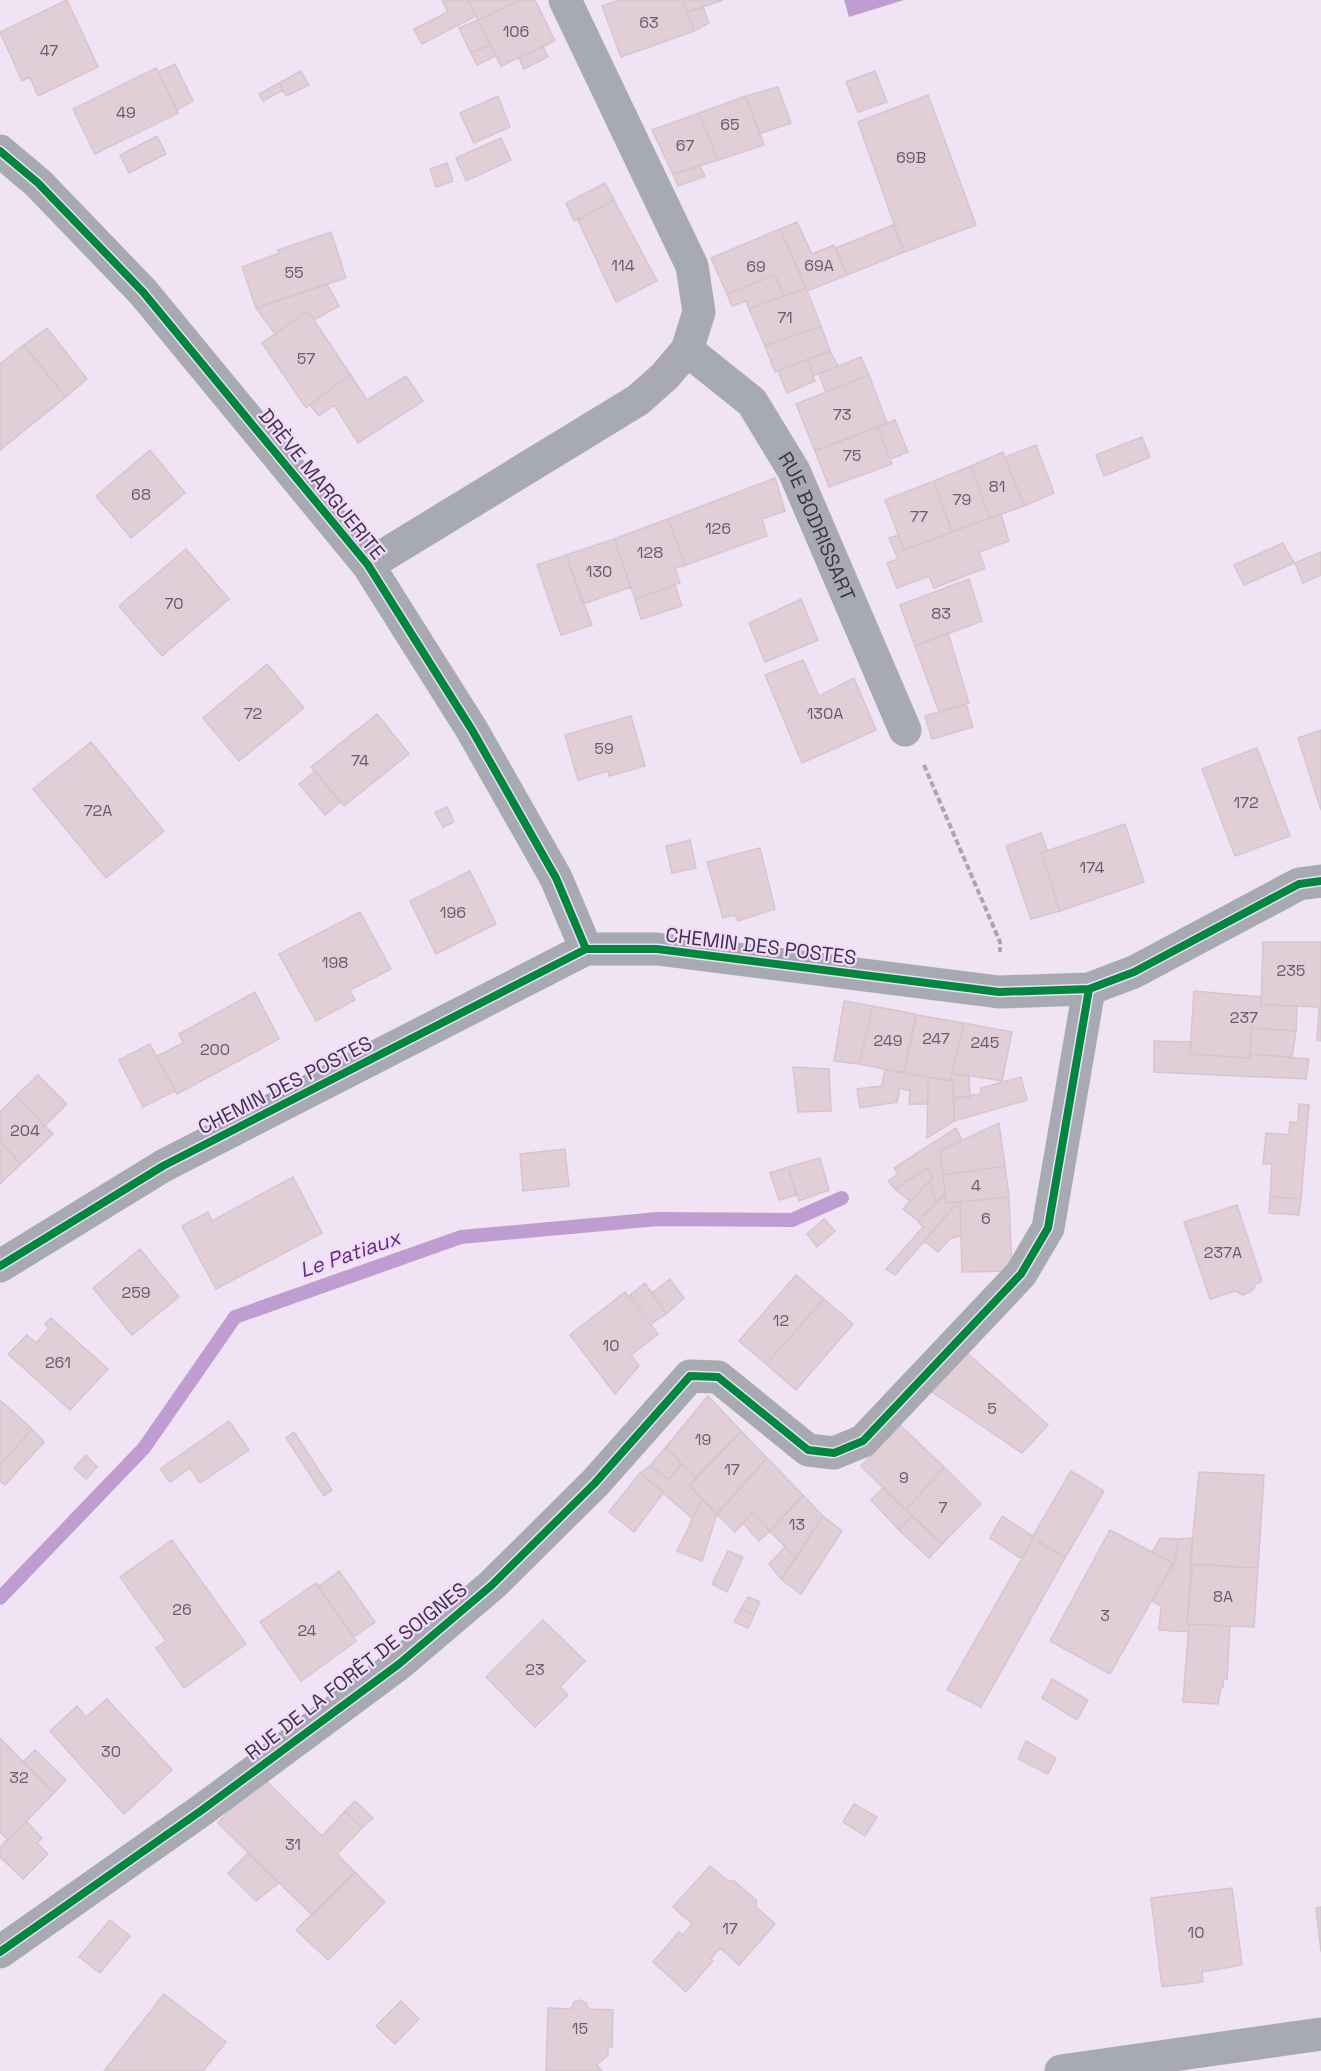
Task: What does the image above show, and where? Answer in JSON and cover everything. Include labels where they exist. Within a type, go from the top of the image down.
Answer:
[{"type":"street","points":[[368,565],[638,400],[687,351],[699,312],[692,266],[565,0]]},
{"type":"street","name":"DRÈVE MARGUERITE","points":[[0,151],[38,183],[143,292],[368,565],[472,730],[556,878],[586,949]]},
{"type":"street","name":"RUE BODRISSART","points":[[687,351],[752,402],[794,471],[905,730]]},
{"type":"street","name":"CHEMIN DES POSTES","points":[[0,1266],[163,1166],[586,949],[657,949],[999,992],[1089,989],[1134,972],[1299,884],[1321,881]]},
{"type":"street","name":"RUE DE LA FORÊT DE SOIGNES","points":[[0,1952],[202,1810],[399,1664],[492,1586],[595,1483],[690,1376],[718,1377],[808,1450],[834,1453],[863,1441],[1021,1274],[1048,1228],[1089,989]]},
{"type":"street","points":[[1060,2071],[1321,2034]]},
{"type":"path","points":[[905,730],[924,764],[1000,942]]},
{"type":"shaded area","points":[[844,0],[904,0],[849,17]]},
{"type":"building","points":[[67,0],[98,67],[38,96],[30,77],[22,81],[0,32]]},
{"type":"building","points":[[442,0],[468,0],[476,16],[422,44],[414,29],[448,12]]},
{"type":"building","points":[[468,0],[521,0],[478,20]]},
{"type":"building","points":[[521,0],[535,0],[555,41],[501,66],[478,20]]},
{"type":"building","points":[[620,0],[683,0],[694,31],[621,57],[602,6]]},
{"type":"building","points":[[683,0],[723,0],[687,12]]},
{"type":"building","points":[[703,7],[709,23],[694,31],[687,12]]},
{"type":"building","points":[[478,20],[490,45],[471,53],[459,28]]},
{"type":"building","points":[[490,45],[496,56],[477,65],[471,53]]},
{"type":"building","points":[[543,46],[548,57],[524,69],[519,58]]},
{"type":"building","points":[[175,64],[193,101],[177,110],[158,72]]},
{"type":"building","points":[[156,68],[178,113],[95,154],[73,109]]},
{"type":"building","points":[[301,71],[309,85],[286,96],[279,83]]},
{"type":"building","points":[[875,71],[887,102],[858,112],[846,82]]},
{"type":"building","points":[[279,83],[283,90],[263,101],[259,94]]},
{"type":"building","points":[[778,87],[791,123],[759,134],[746,96]]},
{"type":"building","points":[[928,95],[976,225],[904,252],[858,122]]},
{"type":"building","points":[[498,96],[510,127],[474,143],[460,113]]},
{"type":"building","points":[[746,96],[764,145],[718,160],[699,113]]},
{"type":"building","points":[[699,113],[718,160],[673,174],[652,130]]},
{"type":"building","points":[[157,136],[166,154],[129,173],[120,155]]},
{"type":"building","points":[[501,138],[511,160],[466,181],[456,158]]},
{"type":"building","points":[[447,163],[453,181],[436,187],[430,169]]},
{"type":"building","points":[[700,166],[705,176],[678,186],[673,174]]},
{"type":"building","points":[[605,183],[614,200],[574,221],[566,203]]},
{"type":"building","points":[[614,200],[657,281],[616,302],[578,220]]},
{"type":"building","points":[[797,222],[812,254],[834,245],[847,275],[807,291],[780,229]]},
{"type":"building","points":[[893,225],[904,252],[847,275],[836,248]]},
{"type":"building","points":[[780,229],[806,288],[784,296],[775,275],[727,294],[711,258]]},
{"type":"building","points":[[331,232],[346,278],[256,308],[242,267],[279,253],[278,250]]},
{"type":"building","points":[[775,275],[784,296],[749,309],[746,301],[732,306],[727,294]]},
{"type":"building","points":[[327,284],[339,306],[314,320],[308,311],[275,334],[256,308]]},
{"type":"building","points":[[806,288],[821,326],[765,346],[749,309]]},
{"type":"building","points":[[308,311],[350,374],[306,408],[262,343]]},
{"type":"building","points":[[821,326],[830,351],[775,372],[765,346]]},
{"type":"building","points":[[47,328],[87,379],[66,397],[24,345]]},
{"type":"building","points":[[24,345],[66,397],[0,450],[0,364]]},
{"type":"building","points":[[830,351],[838,366],[813,376],[808,359]]},
{"type":"building","points":[[861,357],[869,375],[826,392],[819,374]]},
{"type":"building","points":[[808,359],[815,381],[787,393],[778,371]]},
{"type":"building","points":[[350,374],[367,400],[406,376],[423,401],[358,443],[334,405],[319,416],[310,405]]},
{"type":"building","points":[[869,375],[887,423],[815,451],[796,404]]},
{"type":"building","points":[[895,420],[908,452],[890,459],[878,427]]},
{"type":"building","points":[[878,427],[892,464],[829,487],[815,451]]},
{"type":"building","points":[[1142,437],[1150,457],[1104,476],[1096,455]]},
{"type":"building","points":[[1036,445],[1054,493],[1024,506],[1005,457]]},
{"type":"building","points":[[150,450],[185,493],[131,538],[96,496]]},
{"type":"building","points":[[1003,452],[1024,506],[990,518],[971,466]]},
{"type":"building","points":[[971,466],[990,518],[952,532],[934,481]]},
{"type":"building","points":[[775,478],[785,511],[762,519],[767,536],[686,565],[668,519]]},
{"type":"building","points":[[934,481],[952,532],[904,550],[885,500]]},
{"type":"building","points":[[1001,514],[1009,541],[979,552],[985,568],[934,588],[929,576],[897,588],[887,563],[898,559],[889,538],[899,535],[904,550]]},
{"type":"building","points":[[668,519],[686,565],[675,568],[680,583],[635,599],[614,539]]},
{"type":"building","points":[[614,539],[631,587],[583,604],[566,555]]},
{"type":"building","points":[[1283,543],[1294,563],[1244,585],[1234,565]]},
{"type":"building","points":[[186,549],[229,599],[162,656],[119,606]]},
{"type":"building","points":[[1321,552],[1321,575],[1303,583],[1295,563]]},
{"type":"building","points":[[566,555],[592,625],[561,635],[537,565]]},
{"type":"building","points":[[969,579],[982,621],[915,646],[900,605]]},
{"type":"building","points":[[675,585],[682,606],[641,619],[635,599]]},
{"type":"building","points":[[801,599],[818,640],[765,662],[749,623]]},
{"type":"building","points":[[948,633],[969,703],[939,712],[915,646]]},
{"type":"building","points":[[803,660],[819,696],[854,678],[876,730],[802,763],[765,675]]},
{"type":"building","points":[[267,664],[304,708],[239,761],[203,718]]},
{"type":"building","points":[[966,704],[973,727],[932,739],[925,716]]},
{"type":"building","points":[[377,714],[409,754],[344,806],[311,767]]},
{"type":"building","points":[[631,716],[645,766],[609,776],[608,771],[578,780],[565,735]]},
{"type":"building","points":[[1321,730],[1321,810],[1298,738]]},
{"type":"building","points":[[91,742],[164,831],[106,878],[33,789]]},
{"type":"building","points":[[1257,748],[1290,836],[1235,856],[1202,769]]},
{"type":"building","points":[[315,771],[340,802],[325,815],[299,784]]},
{"type":"building","points":[[447,807],[454,822],[443,827],[435,812]]},
{"type":"building","points":[[1125,824],[1144,882],[1060,911],[1041,853]]},
{"type":"building","points":[[1041,833],[1047,850],[1041,853],[1060,911],[1031,919],[1006,846]]},
{"type":"building","points":[[690,840],[696,868],[672,873],[666,846]]},
{"type":"building","points":[[760,848],[775,909],[738,921],[735,915],[723,918],[707,862]]},
{"type":"building","points":[[470,871],[496,924],[436,954],[410,901]]},
{"type":"building","points":[[360,912],[391,969],[350,990],[355,1000],[316,1021],[279,954]]},
{"type":"building","points":[[1263,942],[1321,942],[1321,1007],[1261,1005]]},
{"type":"building","points":[[1194,991],[1261,997],[1261,1005],[1297,1006],[1296,1031],[1251,1028],[1250,1058],[1190,1054]]},
{"type":"building","points":[[255,992],[279,1039],[177,1094],[157,1056],[183,1043],[179,1034]]},
{"type":"building","points":[[844,1001],[873,1006],[859,1064],[834,1061]]},
{"type":"building","points":[[873,1006],[916,1014],[904,1073],[859,1064]]},
{"type":"building","points":[[1319,1007],[1321,1007],[1321,1041],[1317,1040]]},
{"type":"building","points":[[917,1015],[964,1023],[950,1081],[904,1073]]},
{"type":"building","points":[[964,1023],[1012,1032],[1002,1081],[952,1073]]},
{"type":"building","points":[[1251,1028],[1296,1031],[1292,1057],[1250,1054]]},
{"type":"building","points":[[1154,1041],[1191,1042],[1190,1054],[1250,1058],[1250,1054],[1309,1059],[1306,1079],[1154,1072]]},
{"type":"building","points":[[150,1044],[175,1091],[143,1107],[119,1060]]},
{"type":"building","points":[[793,1067],[829,1069],[831,1111],[798,1112]]},
{"type":"building","points":[[885,1069],[928,1077],[928,1104],[909,1104],[910,1091],[900,1088],[897,1102],[860,1108],[857,1089],[882,1086]]},
{"type":"building","points":[[952,1073],[969,1076],[970,1097],[954,1098],[953,1080],[950,1081]]},
{"type":"building","points":[[38,1075],[67,1104],[45,1126],[16,1096]]},
{"type":"building","points":[[928,1077],[953,1080],[954,1121],[927,1138]]},
{"type":"building","points":[[1021,1077],[1027,1100],[954,1121],[954,1098],[981,1094],[981,1088]]},
{"type":"building","points":[[16,1096],[53,1134],[21,1164],[0,1141],[0,1112]]},
{"type":"building","points":[[1299,1104],[1309,1105],[1301,1199],[1270,1197],[1272,1164],[1263,1164],[1266,1133],[1289,1135],[1290,1122],[1298,1123]]},
{"type":"building","points":[[999,1123],[1005,1166],[943,1175],[940,1151]]},
{"type":"building","points":[[956,1128],[962,1140],[940,1151],[945,1194],[936,1203],[930,1180],[933,1178],[927,1168],[895,1189],[888,1181],[898,1174],[894,1168]]},
{"type":"building","points":[[0,1141],[21,1164],[0,1184]]},
{"type":"building","points":[[565,1149],[569,1186],[523,1191],[520,1154]]},
{"type":"building","points":[[820,1158],[829,1190],[799,1201],[788,1167]]},
{"type":"building","points":[[1005,1166],[1009,1197],[947,1203],[943,1175]]},
{"type":"building","points":[[788,1167],[796,1195],[779,1200],[770,1173]]},
{"type":"building","points":[[927,1168],[933,1178],[910,1201],[895,1189]]},
{"type":"building","points":[[293,1177],[322,1233],[216,1289],[182,1226],[208,1212],[212,1221]]},
{"type":"building","points":[[930,1180],[936,1203],[918,1221],[903,1209]]},
{"type":"building","points":[[945,1194],[947,1203],[958,1202],[895,1275],[886,1269],[923,1227],[918,1221]]},
{"type":"building","points":[[1009,1197],[1012,1271],[962,1272],[960,1202]]},
{"type":"building","points":[[1270,1197],[1301,1199],[1299,1215],[1269,1213]]},
{"type":"building","points":[[960,1202],[961,1235],[950,1239],[938,1252],[924,1241]]},
{"type":"building","points":[[1237,1205],[1262,1281],[1256,1284],[1252,1291],[1243,1295],[1235,1291],[1210,1299],[1184,1222]]},
{"type":"building","points":[[824,1219],[835,1231],[817,1247],[807,1234]]},
{"type":"building","points":[[140,1249],[179,1297],[132,1335],[93,1288]]},
{"type":"building","points":[[796,1275],[824,1299],[766,1364],[739,1341]]},
{"type":"building","points":[[670,1279],[684,1298],[666,1314],[652,1293]]},
{"type":"building","points":[[645,1283],[666,1314],[652,1323],[630,1295]]},
{"type":"building","points":[[625,1292],[658,1334],[631,1355],[639,1366],[615,1394],[570,1335]]},
{"type":"building","points":[[824,1299],[853,1324],[796,1390],[766,1364]]},
{"type":"building","points":[[51,1318],[108,1369],[70,1410],[8,1354],[27,1335],[36,1343],[49,1328],[45,1324]]},
{"type":"building","points":[[966,1352],[1048,1425],[1022,1453],[929,1390]]},
{"type":"building","points":[[708,1396],[741,1431],[696,1479],[666,1447]]},
{"type":"building","points":[[0,1400],[32,1429],[0,1465]]},
{"type":"building","points":[[229,1421],[249,1450],[200,1483],[190,1468],[170,1482],[160,1469]]},
{"type":"building","points":[[900,1425],[944,1467],[906,1510],[861,1466]]},
{"type":"building","points":[[32,1429],[44,1442],[5,1485],[0,1481],[0,1465]]},
{"type":"building","points":[[741,1431],[767,1458],[717,1514],[689,1485]]},
{"type":"building","points":[[294,1432],[332,1490],[324,1496],[286,1438]]},
{"type":"building","points":[[666,1447],[682,1464],[669,1479],[650,1466]]},
{"type":"building","points":[[86,1455],[97,1467],[86,1479],[74,1468]]},
{"type":"building","points":[[767,1458],[803,1495],[770,1531],[752,1513],[735,1532],[717,1514]]},
{"type":"building","points":[[682,1464],[696,1479],[689,1485],[702,1499],[692,1518],[640,1473],[650,1466],[669,1479]]},
{"type":"building","points":[[944,1467],[981,1504],[942,1544],[906,1510]]},
{"type":"building","points":[[1071,1471],[1104,1491],[1065,1558],[1033,1536]]},
{"type":"building","points":[[1199,1472],[1264,1475],[1258,1568],[1190,1565]]},
{"type":"building","points":[[640,1473],[664,1492],[634,1532],[609,1512]]},
{"type":"building","points":[[883,1488],[912,1516],[899,1530],[871,1500]]},
{"type":"building","points":[[803,1495],[823,1516],[796,1558],[770,1531]]},
{"type":"building","points":[[702,1499],[717,1514],[702,1561],[677,1551]]},
{"type":"building","points":[[752,1513],[770,1531],[759,1541],[743,1523]]},
{"type":"building","points":[[823,1516],[842,1531],[801,1594],[781,1579]]},
{"type":"building","points":[[912,1516],[942,1544],[929,1558],[899,1530]]},
{"type":"building","points":[[1002,1516],[1034,1537],[1022,1559],[990,1538]]},
{"type":"building","points":[[1110,1530],[1173,1563],[1110,1674],[1050,1641]]},
{"type":"building","points":[[1160,1538],[1179,1539],[1173,1570],[1170,1569],[1173,1563],[1152,1553]]},
{"type":"building","points":[[1193,1538],[1187,1624],[1189,1624],[1189,1632],[1159,1630],[1161,1606],[1152,1601],[1170,1569],[1173,1570],[1179,1539]]},
{"type":"building","points":[[1033,1539],[1065,1558],[981,1707],[947,1690]]},
{"type":"building","points":[[172,1540],[246,1644],[184,1688],[156,1648],[166,1641],[120,1577]]},
{"type":"building","points":[[785,1547],[796,1558],[781,1579],[769,1564]]},
{"type":"building","points":[[728,1551],[743,1557],[727,1592],[712,1584]]},
{"type":"building","points":[[1193,1564],[1258,1568],[1254,1627],[1187,1624]]},
{"type":"building","points":[[339,1571],[375,1622],[354,1637],[318,1587]]},
{"type":"building","points":[[316,1583],[356,1641],[301,1681],[260,1622]]},
{"type":"building","points":[[748,1597],[760,1602],[754,1615],[741,1609]]},
{"type":"building","points":[[741,1609],[754,1615],[748,1628],[734,1622]]},
{"type":"building","points":[[543,1620],[585,1661],[560,1687],[568,1695],[535,1727],[486,1677]]},
{"type":"building","points":[[1189,1624],[1230,1626],[1227,1679],[1224,1678],[1218,1704],[1183,1702]]},
{"type":"building","points":[[1052,1679],[1088,1700],[1077,1720],[1042,1698]]},
{"type":"building","points":[[107,1699],[172,1770],[124,1814],[50,1731],[77,1706],[86,1717]]},
{"type":"building","points":[[0,1738],[54,1793],[8,1840],[0,1832]]},
{"type":"building","points":[[1026,1741],[1056,1758],[1048,1774],[1018,1759]]},
{"type":"building","points":[[35,1750],[66,1780],[54,1793],[23,1762]]},
{"type":"building","points":[[262,1777],[322,1836],[345,1811],[362,1828],[337,1854],[355,1872],[313,1916],[218,1823]]},
{"type":"building","points":[[355,1801],[373,1818],[362,1828],[345,1811]]},
{"type":"building","points":[[854,1804],[877,1817],[865,1836],[843,1822]]},
{"type":"building","points":[[26,1821],[42,1838],[37,1843],[48,1854],[23,1879],[0,1857],[0,1847]]},
{"type":"building","points":[[248,1853],[279,1883],[256,1901],[228,1873]]},
{"type":"building","points":[[710,1866],[728,1881],[734,1881],[756,1900],[756,1907],[775,1924],[739,1965],[720,1948],[710,1959],[713,1961],[686,1992],[653,1962],[679,1932],[683,1935],[692,1924],[673,1907]]},
{"type":"building","points":[[355,1872],[385,1902],[328,1960],[296,1930]]},
{"type":"building","points":[[1232,1888],[1242,1965],[1202,1972],[1203,1982],[1162,1987],[1151,1898]]},
{"type":"building","points":[[1321,1907],[1321,1952],[1316,1908]]},
{"type":"building","points":[[110,1920],[130,1936],[100,1973],[79,1957]]},
{"type":"building","points":[[164,1994],[226,2042],[203,2071],[104,2071]]},
{"type":"building","points":[[580,2000],[586,2003],[589,2009],[613,2010],[612,2047],[608,2046],[608,2055],[597,2065],[602,2071],[546,2071],[548,2008],[571,2009],[574,2002]]},
{"type":"building","points":[[401,2001],[419,2019],[395,2044],[376,2026]]},
{"type":"waterway","name":"Le Patiaux","points":[[0,1598],[144,1448],[235,1317],[461,1237],[658,1219],[792,1220],[842,1198]]},
{"type":"cycle path","points":[[0,151],[38,183],[143,292],[368,565],[472,730],[556,878],[586,949]]},
{"type":"cycle path","points":[[0,1266],[163,1166],[586,949],[657,949],[999,992],[1089,989],[1134,972],[1299,884],[1321,881]]},
{"type":"cycle path","points":[[0,1952],[202,1810],[399,1664],[492,1585],[595,1483],[690,1376],[718,1377],[808,1450],[834,1453],[863,1441],[1021,1274],[1048,1228],[1089,989]]}]
